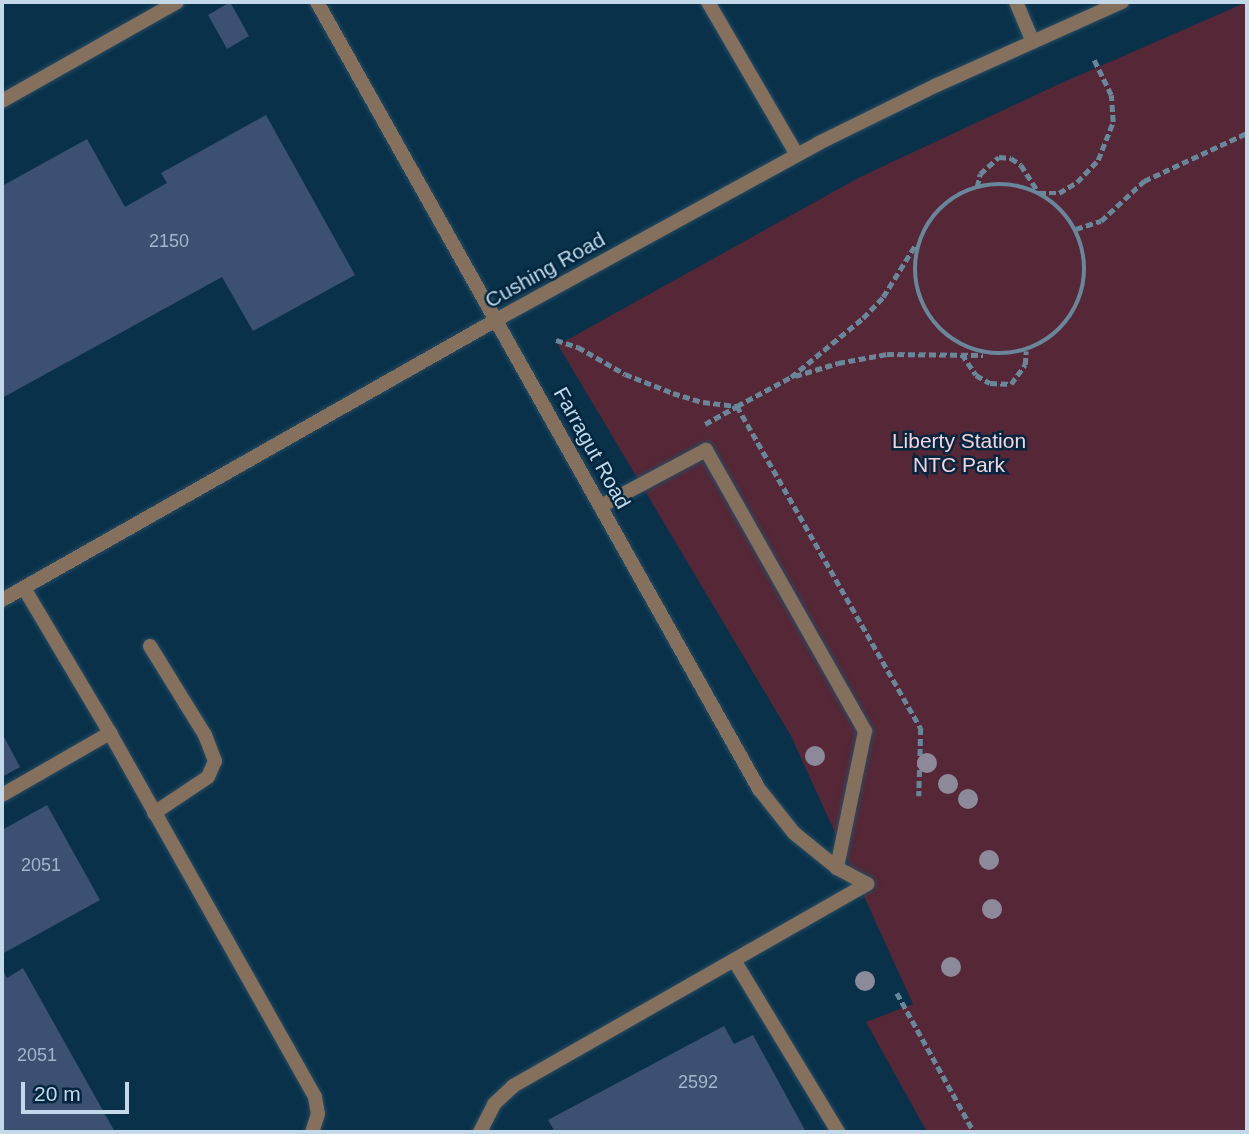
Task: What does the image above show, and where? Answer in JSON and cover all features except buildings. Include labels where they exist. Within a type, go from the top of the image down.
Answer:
[{"type":"street","points":[[2,101],[177,2]]},
{"type":"street","name":"Farragut Road","points":[[317,2],[759,789],[794,833],[837,868],[867,884],[734,960]]},
{"type":"street","points":[[708,2],[797,155]]},
{"type":"street","points":[[1016,2],[1033,42]]},
{"type":"street","name":"Cushing Road","points":[[2,600],[496,320],[797,155],[937,85],[1122,2]]},
{"type":"street","points":[[601,506],[706,450],[865,731],[837,868]]},
{"type":"street","points":[[24,588],[110,733],[315,1097],[318,1114],[312,1132]]},
{"type":"street","points":[[150,646],[205,735],[215,761],[208,777],[154,813]]},
{"type":"street","points":[[2,795],[110,733]]},
{"type":"street","points":[[478,1130],[494,1104],[513,1086],[734,960],[838,1132]]},
{"type":"path","points":[[700,426],[791,377],[883,298],[936,213],[948,201],[977,187],[1002,184],[1039,193],[1059,193],[1077,182],[1098,160],[1113,122],[1111,95],[1094,60]]},
{"type":"path","points":[[1076,229],[1101,221],[1144,181],[1247,133]]},
{"type":"path","points":[[791,377],[838,363],[887,354],[992,355],[1026,351],[1041,345],[1061,330],[1081,299],[1085,280],[1085,256],[1076,229],[1059,207],[1039,193],[1030,174],[1011,158],[999,157],[989,164],[980,174],[977,187]]},
{"type":"path","points":[[922,234],[914,270],[925,311],[944,334],[960,345],[992,355]]},
{"type":"path","points":[[556,340],[578,347],[625,374],[673,393],[703,402],[737,407]]},
{"type":"path","points":[[962,354],[976,375],[990,383],[1011,384],[1025,365],[1026,351]]},
{"type":"path","points":[[737,407],[921,728],[919,796]]},
{"type":"path","points":[[897,993],[974,1132]]},
{"type":"green space","name":"Liberty Station NTC Park","points":[[1247,2],[1247,1132],[927,1132],[866,1022],[913,1004],[791,736],[558,345],[860,177],[1057,85]]}]
